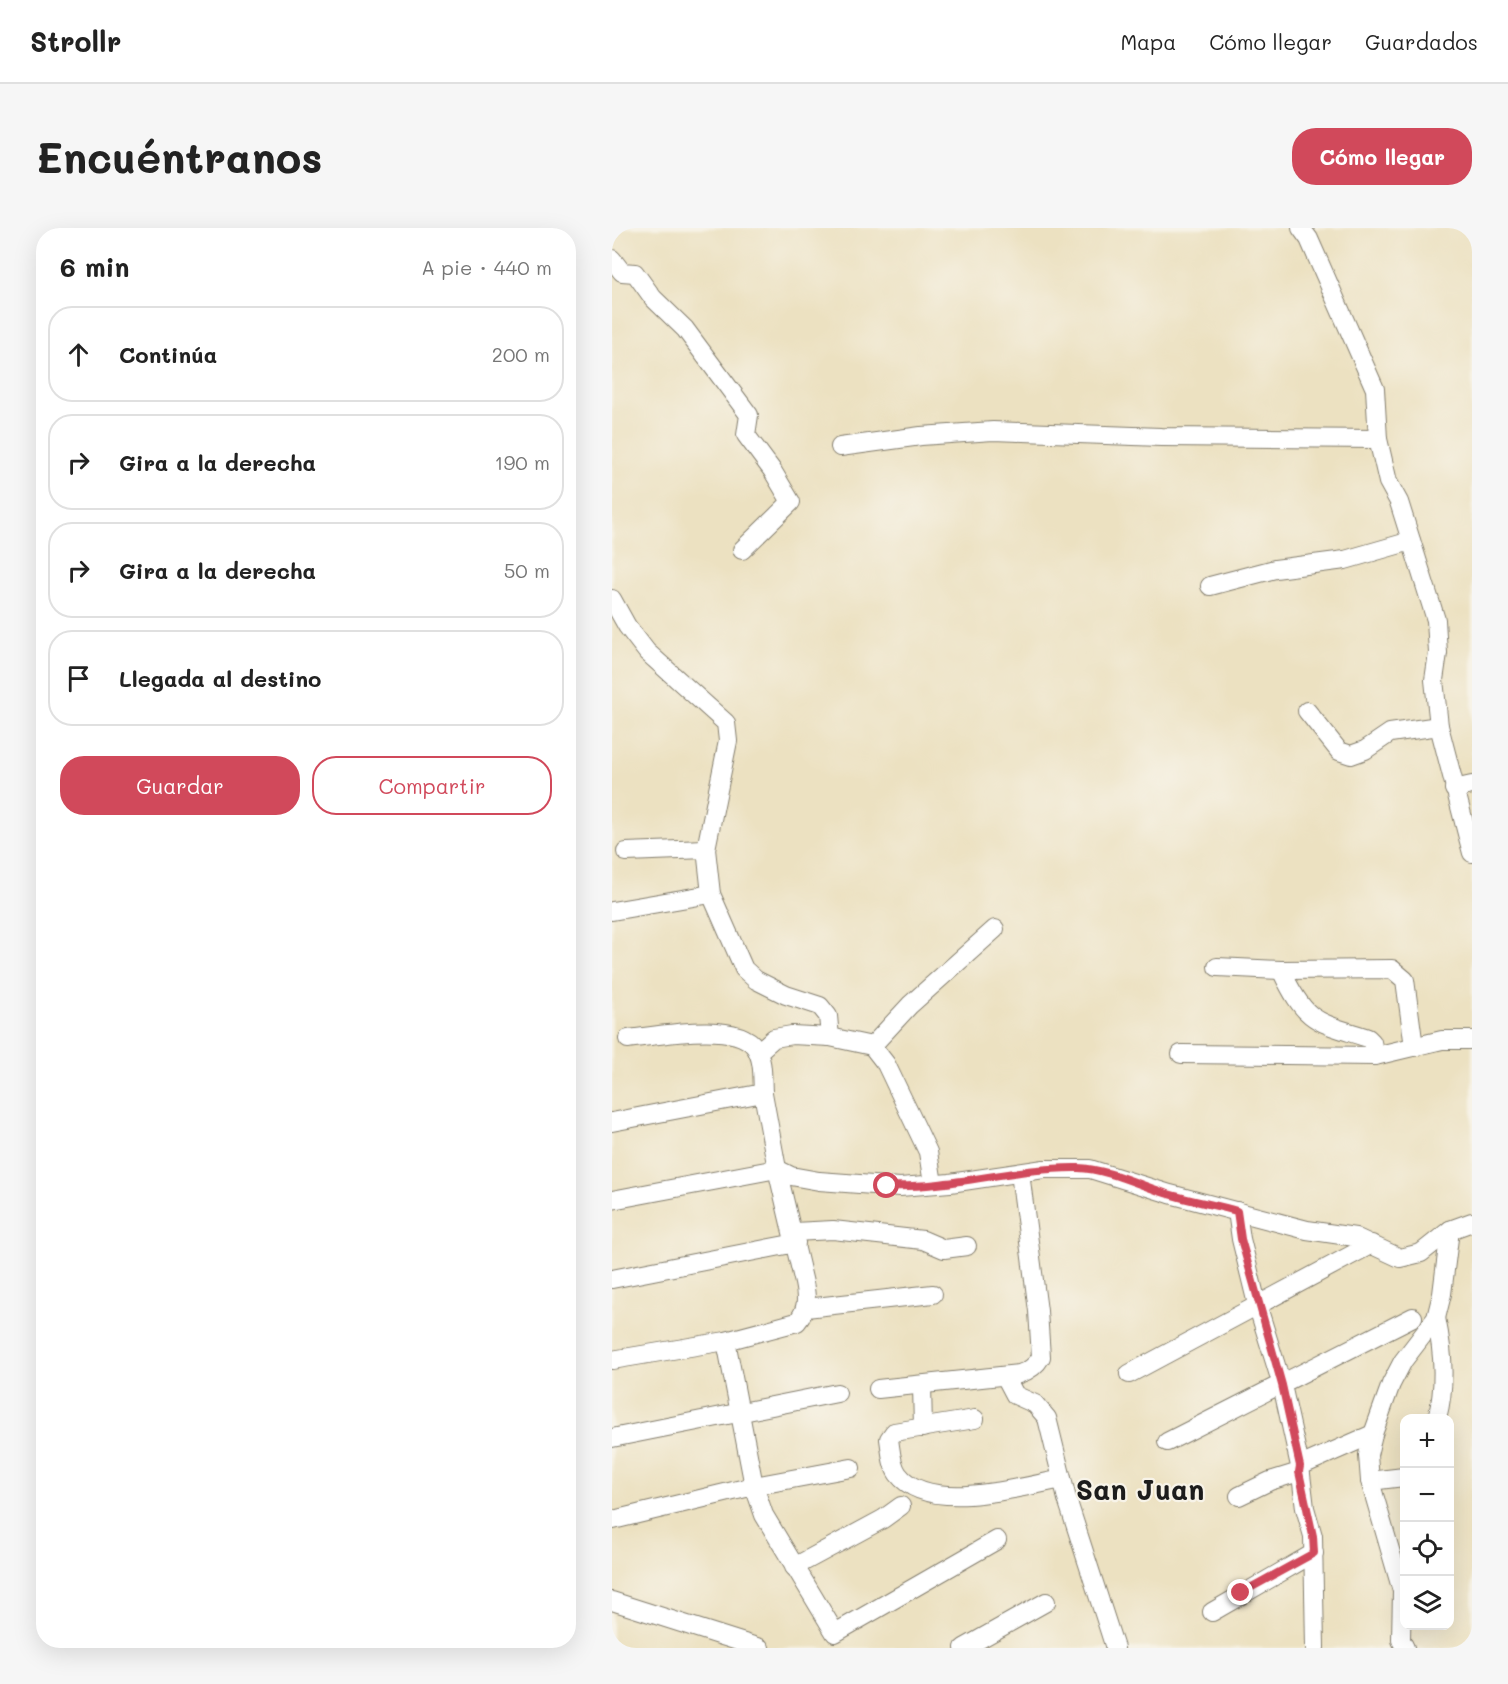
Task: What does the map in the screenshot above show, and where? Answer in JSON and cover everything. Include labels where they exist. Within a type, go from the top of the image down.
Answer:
[{"type":"street","points":[[1301,228],[1309,239],[1375,389],[1378,439],[1388,482],[1399,502],[1436,620],[1438,653],[1434,680],[1439,726],[1463,787],[1470,842]]},
{"type":"street","points":[[612,259],[622,272],[635,273],[653,298],[685,329],[749,415],[746,435],[772,470],[791,502],[742,550]]},
{"type":"street","points":[[840,447],[921,436],[993,431],[1161,437],[1378,439]]},
{"type":"street","points":[[1210,586],[1275,569],[1345,560],[1411,541]]},
{"type":"street","points":[[612,598],[627,627],[647,652],[726,723],[728,741],[706,849],[711,894],[744,969],[756,980],[776,990],[820,1006],[828,1016],[830,1037]]},
{"type":"street","points":[[1307,711],[1339,751],[1351,755],[1365,750],[1390,733],[1439,726]]},
{"type":"street","points":[[626,852],[706,849]]},
{"type":"street","points":[[612,911],[711,894]]},
{"type":"street","points":[[872,1046],[910,1005],[995,929]]},
{"type":"street","points":[[1217,966],[1281,970],[1392,969],[1406,980],[1414,1047]]},
{"type":"street","points":[[1281,970],[1292,992],[1309,1016],[1368,1038],[1372,1042],[1375,1056]]},
{"type":"street","points":[[612,1360],[726,1341],[798,1322],[806,1308],[807,1298],[795,1238],[777,1169],[758,1052],[754,1045],[737,1036],[715,1032],[628,1039]]},
{"type":"street","points":[[758,1052],[774,1038],[792,1035],[830,1037],[872,1046],[886,1064],[928,1152],[933,1184]]},
{"type":"street","points":[[1181,1054],[1375,1056],[1442,1041],[1472,1040]]},
{"type":"street","points":[[612,1122],[763,1093]]},
{"type":"street","points":[[612,1200],[777,1169],[791,1176],[900,1187],[1044,1169],[1090,1169],[1170,1194],[1307,1230],[1355,1238],[1372,1244],[1392,1257],[1408,1257],[1421,1253],[1450,1230],[1472,1222]]},
{"type":"street","points":[[878,1389],[1024,1373],[1041,1357],[1038,1311],[1020,1173]]},
{"type":"street","points":[[1237,1211],[1241,1239],[1257,1304],[1282,1385],[1313,1536],[1315,1648]]},
{"type":"street","points":[[612,1279],[833,1230],[923,1240],[944,1249],[967,1246]]},
{"type":"street","points":[[1405,1648],[1401,1640],[1402,1591],[1370,1481],[1368,1455],[1373,1434],[1397,1372],[1436,1318],[1442,1294],[1450,1230]]},
{"type":"street","points":[[1129,1374],[1372,1244]]},
{"type":"street","points":[[806,1308],[933,1294]]},
{"type":"street","points":[[1167,1442],[1413,1317]]},
{"type":"street","points":[[1436,1318],[1442,1344],[1441,1403],[1438,1414]]},
{"type":"street","points":[[726,1341],[754,1486],[764,1515],[839,1640],[997,1540]]},
{"type":"street","points":[[1005,1376],[1015,1395],[1035,1404],[1044,1413],[1062,1479],[1115,1648]]},
{"type":"street","points":[[922,1384],[923,1428]]},
{"type":"street","points":[[612,1438],[739,1411],[837,1394]]},
{"type":"street","points":[[975,1419],[898,1430],[890,1439],[892,1461],[898,1473],[908,1483],[921,1488],[962,1497],[1062,1479]]},
{"type":"street","points":[[1239,1496],[1373,1434]]},
{"type":"street","points":[[613,1520],[754,1486],[851,1468]]},
{"type":"street","points":[[1370,1481],[1400,1477]]},
{"type":"street","points":[[794,1567],[883,1519],[901,1506]]},
{"type":"street","points":[[1212,1612],[1314,1553]]},
{"type":"street","points":[[612,1601],[760,1648]]},
{"type":"street","points":[[964,1648],[1046,1602]]},
{"type":"district","name":"San Juan","points":[[1140,1489]]},
{"type":"route","points":[[887,1186],[950,1183],[1044,1169],[1080,1168],[1100,1171],[1170,1194],[1237,1211],[1241,1239],[1257,1304],[1282,1385],[1300,1466],[1299,1472],[1305,1508],[1313,1536],[1314,1553],[1241,1593]]}]
